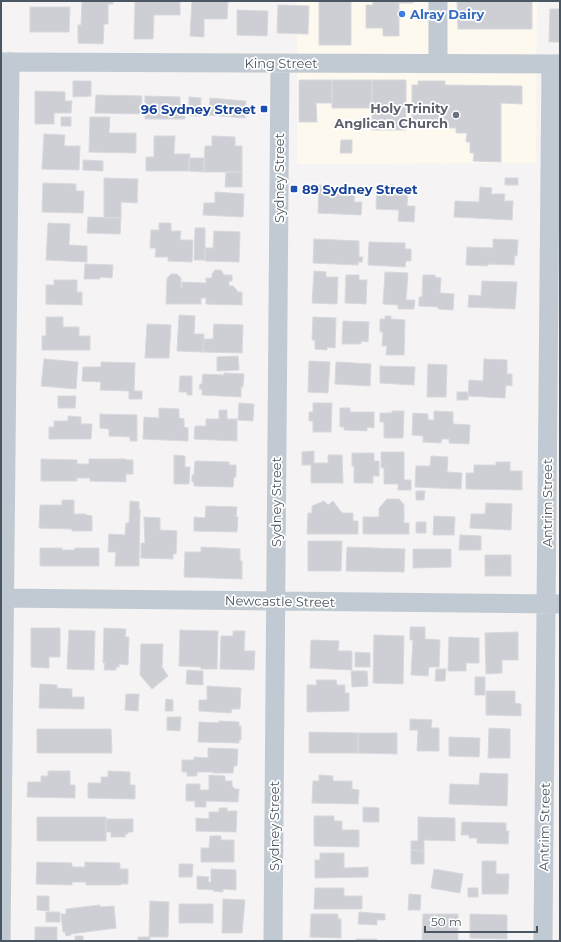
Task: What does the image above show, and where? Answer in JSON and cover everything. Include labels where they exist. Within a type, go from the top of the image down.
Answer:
[{"type":"street","points":[[438,1],[438,64]]},
{"type":"street","points":[[1,941],[6,62]]},
{"type":"street","name":"King Street","points":[[6,62],[555,64]]},
{"type":"street","name":"Sydney Street","points":[[273,941],[280,63]]},
{"type":"street","name":"Antrim Street","points":[[543,941],[553,604],[555,64]]},
{"type":"street","name":"Newcastle Street","points":[[3,598],[553,604]]},
{"type":"shaded area","points":[[297,1],[537,1],[536,163],[297,164]]},
{"type":"building","points":[[82,1],[113,1],[113,4],[108,4],[108,24],[104,24],[103,44],[78,43],[78,25],[81,25]]},
{"type":"building","points":[[135,1],[180,1],[180,15],[154,15],[153,39],[134,39]]},
{"type":"building","points":[[192,1],[228,1],[227,19],[204,19],[204,37],[190,36]]},
{"type":"building","points":[[319,1],[351,1],[351,45],[319,45]]},
{"type":"building","points":[[373,1],[413,1],[413,3],[399,3],[399,36],[383,36],[383,28],[366,28],[366,5],[373,5]]},
{"type":"building","points":[[457,1],[532,1],[532,29],[458,29]]},
{"type":"building","points":[[278,5],[309,6],[308,34],[277,33]]},
{"type":"building","points":[[30,7],[70,7],[69,32],[30,32]]},
{"type":"building","points":[[550,9],[560,9],[560,42],[549,42]]},
{"type":"building","points":[[237,10],[268,11],[267,36],[237,35]]},
{"type":"building","points":[[299,80],[332,80],[332,103],[316,103],[317,122],[299,122]]},
{"type":"building","points":[[332,80],[372,80],[372,108],[332,108]]},
{"type":"building","points":[[372,80],[406,80],[406,130],[372,130]]},
{"type":"building","points":[[73,81],[91,81],[91,96],[73,97]]},
{"type":"building","name":"Holy Trinity Anglican Church","points":[[418,81],[445,81],[445,85],[522,86],[522,104],[501,103],[501,162],[473,161],[474,153],[470,153],[470,142],[466,142],[467,133],[456,133],[456,128],[412,127],[412,85],[418,85]]},
{"type":"building","points":[[35,91],[65,92],[65,101],[72,101],[71,113],[54,113],[54,124],[35,124]]},
{"type":"building","points":[[96,95],[142,96],[141,114],[95,113]]},
{"type":"building","points":[[145,96],[180,97],[180,104],[185,104],[185,119],[145,119]]},
{"type":"building","points":[[189,97],[201,98],[200,116],[189,116]]},
{"type":"building","points":[[210,98],[246,101],[245,118],[209,115]]},
{"type":"building","points":[[61,117],[71,117],[71,126],[61,126]]},
{"type":"building","points":[[90,117],[110,117],[109,133],[136,133],[136,153],[89,152]]},
{"type":"building","points":[[44,134],[65,135],[64,146],[80,146],[79,170],[42,169]]},
{"type":"building","points":[[154,136],[175,136],[174,154],[190,154],[189,171],[146,171],[146,157],[154,157]]},
{"type":"building","points":[[212,136],[235,137],[235,146],[242,146],[242,172],[204,172],[205,146],[212,146]]},
{"type":"building","points":[[341,140],[352,140],[352,153],[340,153]]},
{"type":"building","points":[[189,158],[204,158],[204,172],[189,171]]},
{"type":"building","points":[[83,160],[103,161],[103,171],[83,170]]},
{"type":"building","points":[[226,172],[242,172],[242,187],[225,187]]},
{"type":"building","points":[[104,178],[138,179],[137,203],[121,202],[121,218],[104,218]]},
{"type":"building","points":[[505,178],[518,178],[518,185],[505,185]]},
{"type":"building","points":[[43,183],[76,184],[76,191],[84,191],[83,213],[42,212]]},
{"type":"building","points":[[319,185],[333,186],[333,190],[355,191],[354,202],[362,202],[361,215],[318,213]]},
{"type":"building","points":[[380,185],[394,185],[394,188],[408,189],[407,206],[415,206],[414,222],[398,221],[399,210],[376,209],[377,187],[380,188]]},
{"type":"building","points":[[480,187],[492,188],[491,194],[505,194],[504,201],[513,201],[512,220],[454,217],[455,201],[479,202]]},
{"type":"building","points":[[215,192],[244,194],[243,217],[203,215],[204,203],[215,203]]},
{"type":"building","points":[[88,217],[121,218],[120,234],[87,233]]},
{"type":"building","points":[[48,223],[70,224],[69,245],[87,246],[87,262],[46,260]]},
{"type":"building","points":[[159,223],[171,223],[171,231],[181,231],[180,240],[193,240],[192,262],[168,261],[168,257],[155,257],[156,248],[150,248],[151,230],[159,230]]},
{"type":"building","points":[[195,228],[205,228],[205,260],[194,260]]},
{"type":"building","points":[[214,231],[240,232],[239,262],[205,261],[205,248],[213,248]]},
{"type":"building","points":[[314,239],[359,241],[359,257],[363,257],[362,262],[358,262],[358,265],[313,263]]},
{"type":"building","points":[[493,239],[518,240],[517,256],[515,255],[514,265],[466,265],[467,247],[493,248]]},
{"type":"building","points":[[369,242],[405,243],[405,249],[411,249],[411,261],[406,261],[405,267],[368,265]]},
{"type":"building","points":[[85,264],[113,265],[112,278],[100,277],[100,279],[84,279]]},
{"type":"building","points":[[215,270],[221,270],[224,275],[232,275],[232,281],[229,281],[229,286],[233,286],[237,292],[242,292],[242,305],[206,304],[206,298],[201,298],[201,304],[166,304],[167,278],[171,274],[177,274],[181,278],[182,288],[182,282],[206,283],[206,278],[212,278],[212,274]]},
{"type":"building","points":[[314,271],[326,272],[326,277],[338,277],[337,304],[312,303]]},
{"type":"building","points":[[385,272],[408,273],[406,300],[415,300],[414,309],[398,309],[398,305],[383,304]]},
{"type":"building","points":[[346,275],[359,275],[359,280],[367,280],[366,304],[345,303]]},
{"type":"building","points":[[423,275],[435,275],[435,277],[441,278],[440,293],[454,294],[453,310],[438,309],[438,307],[419,306],[419,297],[422,297]]},
{"type":"building","points":[[54,280],[77,280],[77,292],[82,292],[82,305],[46,304],[46,285],[54,285]]},
{"type":"building","points":[[482,281],[517,282],[515,309],[468,307],[469,295],[481,296]]},
{"type":"building","points":[[179,315],[195,316],[194,334],[204,334],[203,352],[177,351]]},
{"type":"building","points":[[385,316],[391,316],[391,319],[405,320],[404,355],[386,355],[387,346],[382,346],[383,332],[380,332],[380,319],[385,319]]},
{"type":"building","points":[[46,317],[63,317],[63,327],[79,327],[79,336],[90,336],[90,350],[42,350],[42,336],[46,336]]},
{"type":"building","points":[[313,317],[336,318],[335,348],[327,347],[327,350],[315,349],[315,340],[312,340]]},
{"type":"building","points":[[343,321],[369,322],[368,342],[361,341],[361,344],[342,344]]},
{"type":"building","points":[[147,324],[171,325],[169,358],[145,358]]},
{"type":"building","points":[[214,324],[243,325],[242,353],[203,352],[204,339],[213,339]]},
{"type":"building","points":[[238,356],[239,370],[217,371],[217,357]]},
{"type":"building","points":[[44,359],[78,362],[76,389],[41,386]]},
{"type":"building","points":[[484,359],[507,360],[507,374],[512,374],[512,386],[506,385],[505,398],[468,396],[469,380],[483,381]]},
{"type":"building","points":[[309,361],[330,362],[328,393],[308,392]]},
{"type":"building","points":[[101,362],[135,363],[134,391],[142,391],[142,399],[129,399],[129,391],[100,390],[101,382],[82,381],[83,367],[101,367]]},
{"type":"building","points":[[336,362],[371,364],[370,386],[335,384]]},
{"type":"building","points":[[428,364],[447,365],[446,397],[427,397]]},
{"type":"building","points":[[380,366],[415,367],[414,385],[380,383]]},
{"type":"building","points":[[224,373],[244,374],[243,387],[241,387],[241,397],[202,395],[202,389],[199,389],[200,384],[202,384],[203,374],[224,375]]},
{"type":"building","points":[[180,376],[192,376],[192,395],[187,395],[187,392],[179,392]]},
{"type":"building","points":[[457,392],[468,392],[468,400],[457,400]]},
{"type":"building","points":[[58,396],[76,396],[75,408],[58,408]]},
{"type":"building","points":[[239,403],[254,404],[253,421],[238,420]]},
{"type":"building","points":[[313,403],[332,403],[331,432],[313,432],[313,421],[309,421],[309,412],[313,412]]},
{"type":"building","points":[[159,408],[179,409],[179,418],[184,419],[184,427],[188,428],[188,441],[143,439],[144,417],[159,418]]},
{"type":"building","points":[[340,408],[350,408],[350,412],[374,412],[374,428],[367,427],[367,431],[344,430],[344,427],[340,427]]},
{"type":"building","points":[[219,410],[227,410],[227,419],[237,419],[237,441],[194,439],[195,426],[206,426],[206,419],[219,419]]},
{"type":"building","points":[[392,411],[404,411],[403,438],[384,438],[384,422],[380,422],[380,413],[392,413]]},
{"type":"building","points":[[434,411],[453,412],[453,424],[470,425],[469,444],[449,443],[449,439],[442,439],[441,443],[423,442],[423,436],[412,435],[413,413],[428,414],[428,420],[434,420]]},
{"type":"building","points":[[100,414],[137,415],[137,441],[130,441],[130,437],[109,436],[109,429],[100,428]]},
{"type":"building","points":[[68,416],[81,417],[81,424],[92,424],[91,439],[49,439],[49,427],[54,427],[54,421],[68,421]]},
{"type":"building","points":[[314,451],[314,463],[328,463],[328,455],[342,455],[343,483],[311,483],[311,465],[302,465],[302,452]]},
{"type":"building","points":[[381,452],[404,452],[404,480],[411,480],[411,490],[398,490],[398,484],[384,484],[384,468],[381,468]]},
{"type":"building","points":[[352,453],[374,453],[374,461],[379,461],[379,476],[373,476],[373,483],[354,483]]},
{"type":"building","points":[[174,455],[185,456],[185,467],[190,467],[189,484],[174,484]]},
{"type":"building","points":[[431,456],[448,457],[447,472],[462,473],[461,489],[415,487],[416,466],[430,466]]},
{"type":"building","points":[[41,459],[77,460],[77,464],[89,464],[89,459],[133,460],[133,474],[126,474],[126,482],[90,481],[90,478],[77,478],[77,481],[41,481]]},
{"type":"building","points":[[195,461],[229,462],[229,465],[236,465],[236,477],[234,477],[233,487],[194,486],[194,482],[192,482],[192,475],[194,475]]},
{"type":"building","points":[[496,462],[510,462],[510,471],[522,471],[522,490],[466,489],[466,473],[474,473],[474,465],[496,465]]},
{"type":"building","points":[[416,491],[425,491],[424,500],[416,500]]},
{"type":"building","points":[[387,499],[399,499],[404,505],[404,523],[409,523],[409,534],[363,534],[363,517],[379,517],[379,508]]},
{"type":"building","points":[[62,500],[74,500],[74,514],[86,514],[92,516],[92,531],[39,528],[40,505],[62,505]]},
{"type":"building","points":[[130,501],[139,502],[140,509],[139,566],[115,566],[116,552],[108,552],[109,534],[125,535],[126,523],[129,523]]},
{"type":"building","points":[[324,501],[328,505],[333,501],[342,513],[353,513],[353,521],[358,521],[358,534],[307,534],[308,513],[312,513],[312,506]]},
{"type":"building","points":[[486,503],[512,504],[511,530],[470,528],[471,514],[485,514]]},
{"type":"building","points":[[206,506],[237,507],[237,532],[194,531],[194,517],[205,518]]},
{"type":"building","points":[[434,516],[455,517],[454,535],[433,535]]},
{"type":"building","points":[[144,517],[160,518],[160,530],[177,531],[176,554],[173,554],[173,559],[141,558],[141,543],[145,543]]},
{"type":"building","points":[[416,522],[426,522],[426,533],[416,533]]},
{"type":"building","points":[[460,535],[481,536],[481,550],[459,550]]},
{"type":"building","points":[[308,541],[342,541],[341,571],[308,571]]},
{"type":"building","points":[[201,547],[240,549],[242,579],[184,577],[185,552],[201,552]]},
{"type":"building","points":[[347,547],[405,549],[404,572],[346,571]]},
{"type":"building","points":[[40,548],[62,548],[62,550],[75,550],[75,548],[99,548],[99,566],[40,566]]},
{"type":"building","points":[[413,549],[451,549],[451,567],[413,568]]},
{"type":"building","points":[[485,555],[511,555],[511,576],[485,576]]},
{"type":"building","points":[[410,627],[425,627],[425,639],[440,640],[439,667],[429,667],[428,676],[411,675],[413,640],[410,640]]},
{"type":"building","points":[[31,628],[60,628],[60,657],[49,657],[49,668],[31,667]]},
{"type":"building","points":[[104,628],[126,629],[125,637],[129,637],[128,665],[119,664],[119,667],[116,667],[116,670],[104,670]]},
{"type":"building","points":[[69,630],[95,631],[94,670],[67,669]]},
{"type":"building","points":[[180,630],[218,631],[217,669],[201,669],[201,667],[179,666]]},
{"type":"building","points":[[233,631],[245,631],[244,651],[255,651],[254,670],[220,669],[221,636],[233,636]]},
{"type":"building","points":[[518,632],[518,660],[502,660],[502,673],[486,674],[485,633]]},
{"type":"building","points":[[374,635],[404,636],[403,684],[373,683]]},
{"type":"building","points":[[449,637],[479,638],[479,663],[466,663],[466,671],[448,671]]},
{"type":"building","points":[[311,640],[339,641],[338,651],[352,651],[352,670],[310,668]]},
{"type":"building","points":[[141,644],[163,644],[162,667],[168,676],[152,689],[140,675]]},
{"type":"building","points":[[355,652],[370,653],[370,667],[355,667]]},
{"type":"building","points":[[436,669],[446,669],[445,681],[435,681]]},
{"type":"building","points":[[187,670],[203,671],[203,685],[186,684]]},
{"type":"building","points":[[351,671],[367,671],[368,686],[352,687]]},
{"type":"building","points":[[475,677],[485,677],[485,695],[475,695]]},
{"type":"building","points":[[316,680],[336,680],[337,685],[345,685],[345,693],[349,693],[349,711],[307,712],[307,685],[317,685]]},
{"type":"building","points":[[40,684],[57,685],[57,688],[72,689],[72,697],[84,697],[84,709],[39,708]]},
{"type":"building","points":[[207,686],[241,688],[240,709],[232,709],[231,713],[199,711],[199,700],[207,700]]},
{"type":"building","points":[[486,691],[515,691],[515,703],[521,704],[521,716],[486,715]]},
{"type":"building","points":[[126,694],[139,694],[138,711],[125,710]]},
{"type":"building","points":[[166,699],[173,700],[173,711],[165,711]]},
{"type":"building","points":[[167,717],[181,717],[180,731],[167,730]]},
{"type":"building","points":[[410,719],[432,720],[431,728],[439,728],[439,751],[417,751],[418,730],[410,730]]},
{"type":"building","points":[[219,721],[239,722],[239,726],[241,726],[241,740],[239,740],[239,743],[198,742],[199,722],[219,723]]},
{"type":"building","points":[[489,728],[510,729],[510,758],[488,758]]},
{"type":"building","points":[[37,729],[111,729],[112,753],[37,753]]},
{"type":"building","points":[[309,732],[358,733],[358,753],[309,753]]},
{"type":"building","points":[[358,733],[397,733],[397,754],[358,753]]},
{"type":"building","points":[[449,737],[480,738],[479,757],[449,756]]},
{"type":"building","points":[[208,748],[238,749],[237,766],[234,766],[233,773],[197,772],[197,776],[187,776],[187,772],[182,772],[182,760],[194,760],[194,757],[208,758]]},
{"type":"building","points":[[48,771],[70,771],[70,785],[75,785],[75,798],[27,797],[28,782],[41,782],[41,776],[48,776]]},
{"type":"building","points":[[108,771],[130,772],[130,785],[135,785],[135,799],[88,798],[88,783],[101,783],[101,777],[108,777]]},
{"type":"building","points":[[480,773],[508,774],[507,806],[449,804],[450,784],[479,785]]},
{"type":"building","points":[[209,775],[225,776],[225,781],[232,781],[232,787],[234,787],[234,789],[239,789],[238,802],[206,801],[206,807],[195,807],[195,801],[186,801],[186,784],[200,784],[200,790],[209,790]]},
{"type":"building","points":[[319,775],[333,776],[333,781],[352,781],[352,789],[359,790],[358,804],[312,803],[313,781],[319,781]]},
{"type":"building","points":[[363,807],[379,808],[379,822],[363,822]]},
{"type":"building","points":[[219,808],[227,808],[227,811],[237,811],[236,832],[196,831],[196,818],[209,819],[209,812],[219,812]]},
{"type":"building","points":[[314,816],[334,816],[334,821],[342,821],[342,830],[359,830],[359,847],[314,846]]},
{"type":"building","points":[[37,817],[106,817],[106,841],[37,841]]},
{"type":"building","points":[[418,817],[455,818],[455,841],[424,840],[424,851],[411,850],[411,841],[418,841]]},
{"type":"building","points":[[106,819],[133,819],[133,832],[128,832],[128,834],[125,834],[125,837],[111,837],[111,832],[106,832]]},
{"type":"building","points":[[462,822],[506,823],[506,831],[509,831],[508,844],[477,843],[477,838],[469,838],[469,835],[461,835]]},
{"type":"building","points":[[210,836],[221,836],[221,840],[234,840],[234,862],[201,862],[201,848],[209,848]]},
{"type":"building","points":[[411,850],[424,851],[424,864],[411,864]]},
{"type":"building","points":[[320,853],[344,853],[344,868],[368,867],[368,877],[315,878],[315,860],[320,860]]},
{"type":"building","points":[[482,861],[496,861],[496,874],[509,874],[508,894],[482,894]]},
{"type":"building","points":[[37,862],[72,863],[72,867],[85,867],[85,862],[120,863],[120,869],[128,869],[128,884],[86,885],[86,882],[72,882],[72,885],[36,884]]},
{"type":"building","points":[[179,864],[193,864],[192,877],[179,877]]},
{"type":"building","points":[[211,869],[236,870],[236,890],[223,889],[223,892],[197,889],[197,876],[209,877],[208,882],[211,882]]},
{"type":"building","points":[[434,869],[463,874],[460,893],[431,888]]},
{"type":"building","points":[[315,888],[344,888],[344,896],[362,896],[362,909],[314,909]]},
{"type":"building","points":[[468,888],[478,888],[478,897],[468,897]]},
{"type":"building","points":[[409,894],[421,895],[420,910],[408,910]]},
{"type":"building","points":[[37,896],[49,896],[49,911],[37,910]]},
{"type":"building","points":[[223,899],[245,900],[242,933],[222,933]]},
{"type":"building","points":[[150,901],[169,902],[168,937],[149,937]]},
{"type":"building","points":[[179,904],[213,904],[213,923],[179,923]]},
{"type":"building","points":[[100,905],[100,907],[114,906],[116,928],[66,936],[65,932],[63,932],[61,914],[66,914],[66,909]]},
{"type":"building","points":[[46,912],[60,912],[60,922],[46,922]]},
{"type":"building","points":[[359,912],[385,914],[385,920],[377,920],[377,925],[358,924]]},
{"type":"building","points":[[311,914],[338,914],[338,919],[341,919],[341,938],[310,937]]},
{"type":"building","points":[[423,914],[458,914],[458,940],[422,940]]},
{"type":"building","points":[[470,914],[507,915],[507,939],[470,938]]},
{"type":"building","points":[[35,927],[57,927],[57,941],[35,941]]},
{"type":"building","points":[[75,936],[83,936],[83,941],[75,941]]},
{"type":"building","points":[[138,937],[150,937],[150,941],[138,941]]},
{"type":"building","points":[[356,939],[377,939],[377,941],[356,941]]},
{"type":"place","name":"Alray Dairy","points":[[402,14]]},
{"type":"place","name":"96 Sydney Street","points":[[264,109]]},
{"type":"place","name":"Holy Trinity Anglican Church","points":[[456,115]]},
{"type":"place","name":"89 Sydney Street","points":[[294,189]]}]
